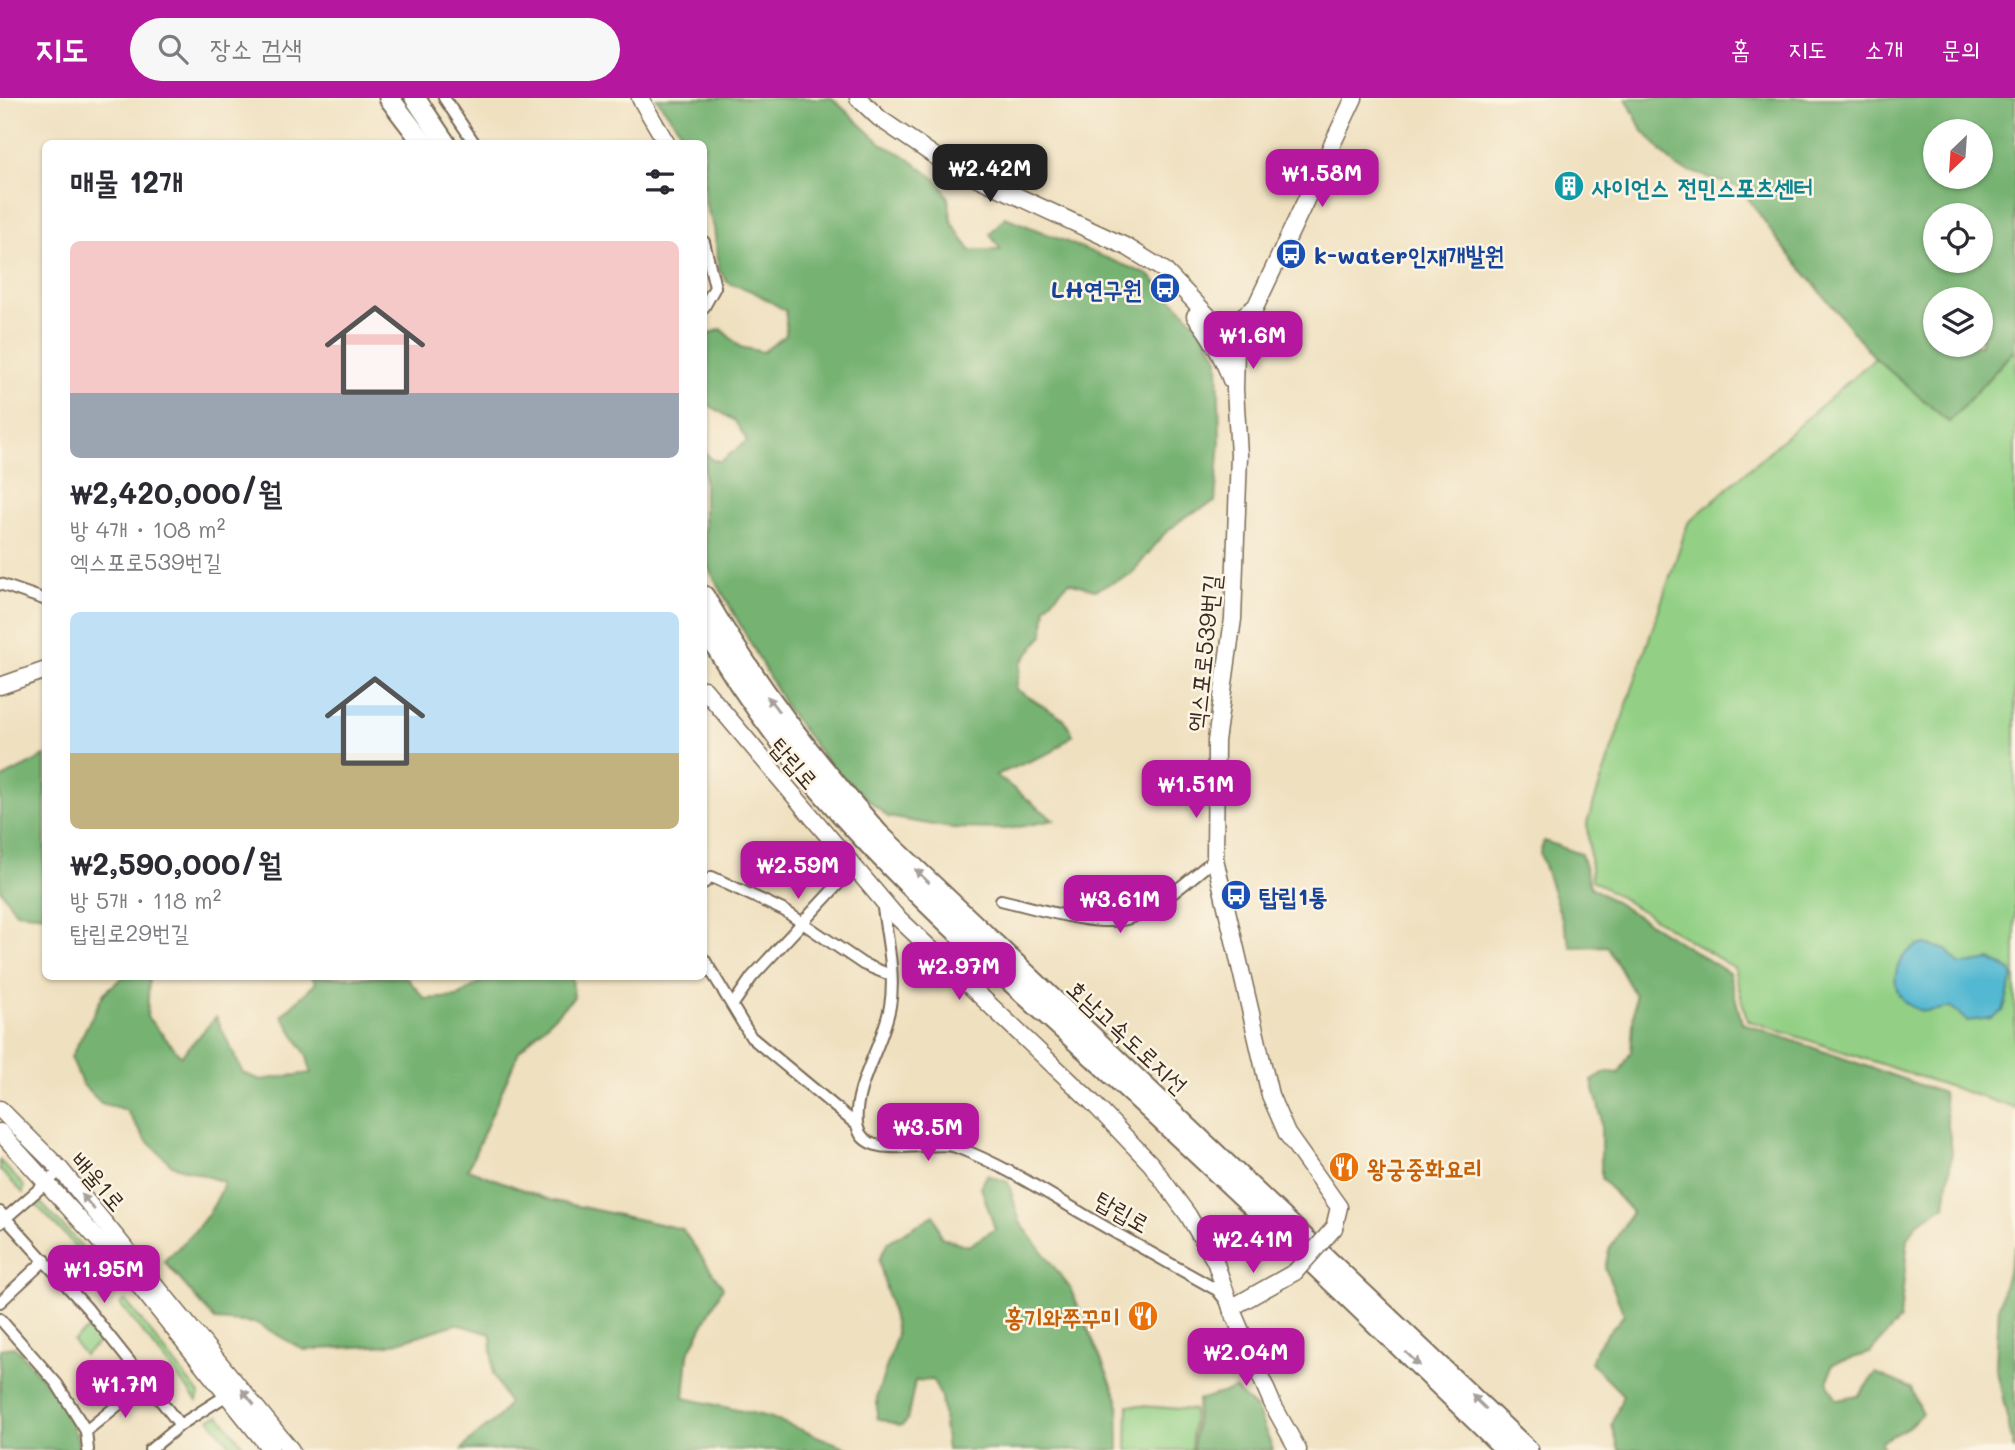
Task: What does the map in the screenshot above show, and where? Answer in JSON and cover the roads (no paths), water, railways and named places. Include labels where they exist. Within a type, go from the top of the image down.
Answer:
[{"type":"highway","points":[[389,98],[421,140]]},
{"type":"highway","points":[[415,98],[443,140]]},
{"type":"highway","name":"호남고속도로지선","points":[[707,601],[767,697],[822,769],[880,834],[994,946],[1202,1139],[1528,1450]]},
{"type":"highway","name":"호남고속도로지선","points":[[707,631],[754,706],[870,847],[1193,1149],[1506,1450]]},
{"type":"main road","points":[[639,98],[665,140]]},
{"type":"main road","points":[[858,98],[878,118],[944,163],[1127,247],[1164,270],[1227,333],[1234,390]]},
{"type":"main road","points":[[1227,333],[1252,318],[1354,98]]},
{"type":"main road","points":[[1227,333],[1228,352],[1218,351],[1234,390]]},
{"type":"main road","name":"엑스포로539번길","points":[[1231,1308],[1295,1272],[1334,1228],[1339,1207],[1287,1134],[1270,1095],[1216,859],[1216,741],[1233,619],[1239,455],[1234,390]]},
{"type":"main road","points":[[0,685],[42,671]]},
{"type":"main road","name":"탑립로","points":[[707,693],[882,901],[1092,1102],[1151,1164],[1188,1215],[1215,1261],[1231,1308]]},
{"type":"main road","name":"배울1로","points":[[0,1109],[61,1170],[291,1450]]},
{"type":"main road","name":"배울1로","points":[[0,1132],[133,1278],[271,1450]]},
{"type":"main road","points":[[1231,1308],[1273,1405],[1298,1450]]},
{"type":"street","points":[[443,98],[472,140]]},
{"type":"street","points":[[707,254],[715,287],[707,302]]},
{"type":"street","points":[[0,584],[42,599]]},
{"type":"street","points":[[1001,900],[1094,920],[1128,919],[1157,903],[1216,859]]},
{"type":"street","points":[[734,1003],[802,922],[854,867]]},
{"type":"street","points":[[707,881],[712,877],[785,911],[863,964],[890,975]]},
{"type":"street","points":[[857,1125],[862,1088],[880,1046],[890,1007],[890,975],[882,901]]},
{"type":"street","name":"탑립로","points":[[707,963],[734,1003],[751,1037],[857,1125],[862,1136],[874,1144],[904,1149],[953,1145],[1011,1172],[1217,1290],[1231,1308]]},
{"type":"street","points":[[61,1170],[2,1218],[45,1260],[180,1424]]},
{"type":"street","points":[[0,1303],[45,1260]]},
{"type":"street","points":[[0,1319],[57,1384],[86,1431],[88,1450]]},
{"type":"street","points":[[86,1431],[145,1383]]},
{"type":"street","points":[[150,1450],[180,1424],[227,1395]]},
{"type":"water","points":[[1926,944],[1946,950],[1960,965],[1990,960],[2011,970],[2013,977],[2003,1011],[1991,1018],[1967,1021],[1951,1007],[1927,1011],[1907,1004],[1896,985],[1899,964],[1905,954]]},
{"type":"place","name":"사이언스 전민스포츠센터","points":[[1569,186]]},
{"type":"place","name":"k-water인재개발원","points":[[1291,254]]},
{"type":"place","name":"LH연구원","points":[[1165,288]]},
{"type":"place","name":"탑립1통","points":[[1236,895]]},
{"type":"place","name":"왕궁중화요리","points":[[1344,1167]]},
{"type":"place","name":"홍기와쭈꾸미","points":[[1143,1316]]}]
